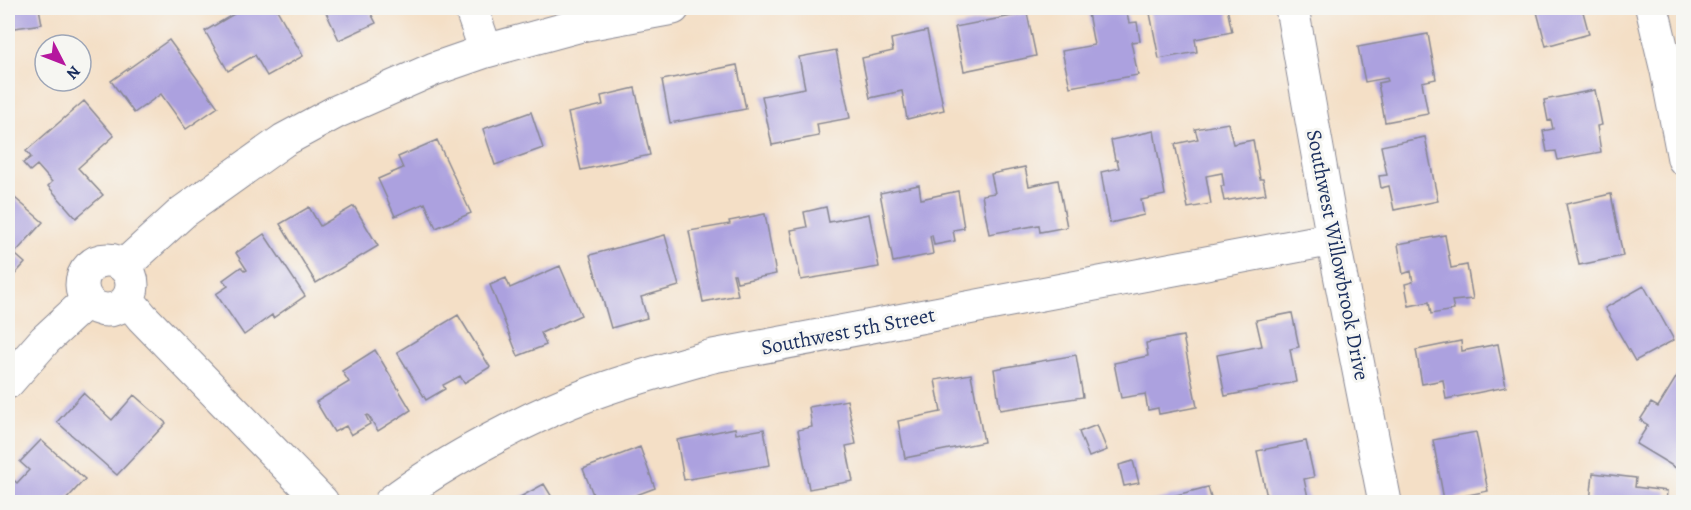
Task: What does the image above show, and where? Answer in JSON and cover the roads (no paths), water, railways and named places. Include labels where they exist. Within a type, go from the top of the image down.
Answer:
[{"type":"street","points":[[471,8],[486,51]]},
{"type":"street","points":[[124,266],[183,212],[284,140],[336,112],[434,69],[486,51],[581,25],[673,8]]},
{"type":"street","name":"Southwest Willowbrook Drive","points":[[1292,8],[1333,239],[1385,502]]},
{"type":"street","points":[[1652,8],[1675,70],[1683,159]]},
{"type":"street","name":"Southwest 5th Street","points":[[391,502],[459,458],[522,424],[593,393],[713,356],[1333,239]]},
{"type":"street","points":[[105,260],[124,266],[133,284],[128,300],[117,309],[105,311],[94,308],[83,294],[82,284],[86,271],[91,265],[105,260]]},
{"type":"street","points":[[128,300],[322,502]]},
{"type":"street","points":[[8,382],[45,340],[87,301]]}]
